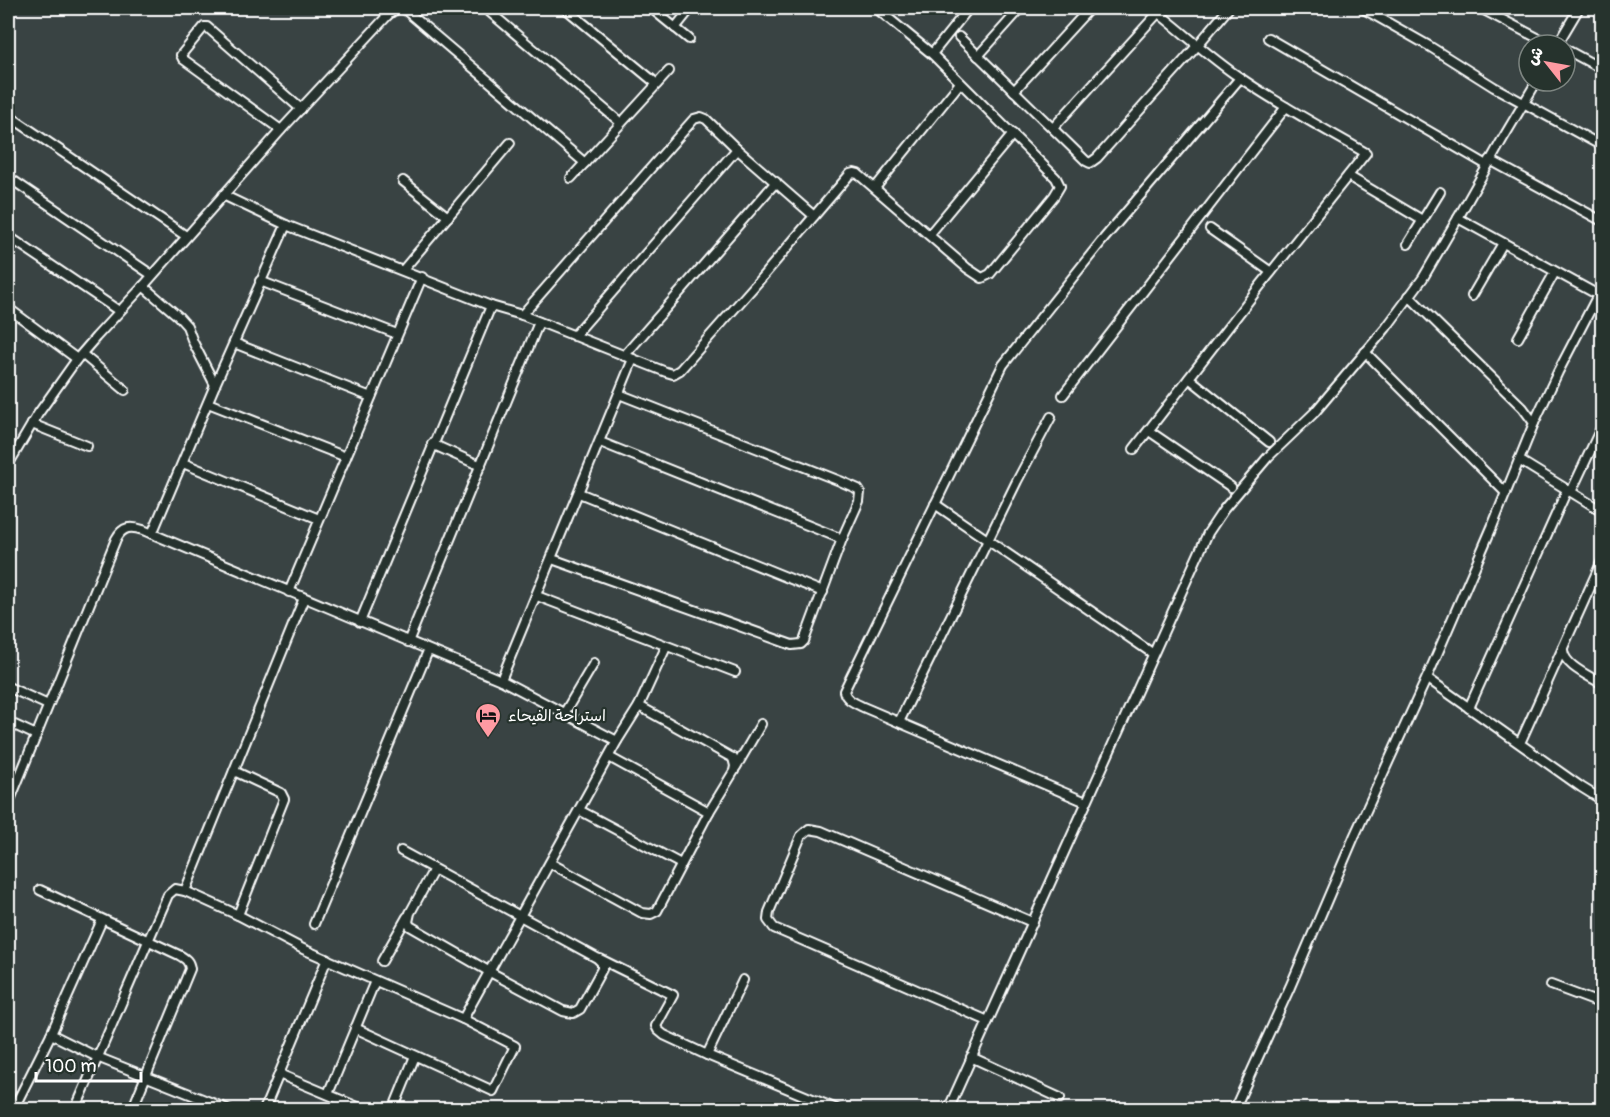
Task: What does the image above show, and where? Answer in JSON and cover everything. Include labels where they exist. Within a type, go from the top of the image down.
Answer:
[{"type":"street","points":[[382,8],[389,14]]},
{"type":"street","points":[[8,465],[32,424],[80,356],[281,130],[389,14],[398,8]]},
{"type":"street","points":[[403,8],[585,163]]},
{"type":"street","points":[[485,8],[621,123]]},
{"type":"street","points":[[565,8],[657,84]]},
{"type":"street","points":[[651,8],[689,39]]},
{"type":"street","points":[[675,28],[691,8]]},
{"type":"street","points":[[223,195],[286,225],[491,306],[522,315],[666,372],[676,373],[850,174],[858,174],[979,276],[986,277],[1060,186],[1056,178],[932,54],[876,8]]},
{"type":"street","points":[[932,54],[969,8]]},
{"type":"street","points":[[978,56],[1021,8]]},
{"type":"street","points":[[1014,91],[1090,8]]},
{"type":"street","points":[[959,37],[1090,163],[1229,8]]},
{"type":"street","points":[[1362,8],[1429,46],[1494,87],[1602,146]]},
{"type":"street","points":[[1480,8],[1528,33]]},
{"type":"street","points":[[1564,33],[1579,8]]},
{"type":"street","points":[[1053,128],[1155,9],[1197,46],[1240,78],[1286,108],[1366,153],[1134,450]]},
{"type":"street","points":[[281,130],[183,59],[182,55],[204,27],[207,27],[301,109]]},
{"type":"street","points":[[1268,38],[1489,163],[1602,221]]},
{"type":"street","points":[[1577,55],[1602,69]]},
{"type":"street","points":[[571,178],[669,71]]},
{"type":"street","points":[[1086,802],[849,700],[844,691],[1008,357],[1101,242],[1240,78]]},
{"type":"street","points":[[875,188],[960,83]]},
{"type":"street","points":[[948,1110],[1152,653],[1215,520],[1268,457],[1314,413],[1423,278],[1531,93]]},
{"type":"street","points":[[1063,395],[1286,108]]},
{"type":"street","points":[[8,115],[186,236]]},
{"type":"street","points":[[522,315],[694,119],[701,117],[706,119],[814,216]]},
{"type":"street","points":[[929,235],[1013,134]]},
{"type":"street","points":[[403,270],[510,142]]},
{"type":"street","points":[[574,336],[737,149]]},
{"type":"street","points":[[1348,176],[1422,220]]},
{"type":"street","points":[[8,177],[152,275]]},
{"type":"street","points":[[403,182],[448,217]]},
{"type":"street","points":[[624,356],[776,182]]},
{"type":"street","points":[[1408,244],[1440,192]]},
{"type":"street","points":[[1234,1110],[1427,678],[1534,423],[1558,372],[1600,296],[1458,218]]},
{"type":"street","points":[[152,534],[286,225]]},
{"type":"street","points":[[1210,229],[1271,272]]},
{"type":"street","points":[[8,236],[119,311]]},
{"type":"street","points":[[1472,296],[1503,243]]},
{"type":"street","points":[[1518,338],[1555,272]]},
{"type":"street","points":[[289,592],[422,278]]},
{"type":"street","points":[[260,281],[397,334]]},
{"type":"street","points":[[143,286],[187,326],[215,385]]},
{"type":"street","points":[[1409,296],[1523,408],[1534,423]]},
{"type":"street","points":[[360,622],[491,306]]},
{"type":"street","points":[[8,308],[80,356],[125,390]]},
{"type":"street","points":[[408,642],[539,322]]},
{"type":"street","points":[[234,343],[370,398]]},
{"type":"street","points":[[1365,352],[1506,493]]},
{"type":"street","points":[[501,680],[633,360]]},
{"type":"street","points":[[1190,378],[1269,442]]},
{"type":"street","points":[[552,559],[792,645],[801,644],[804,640],[842,539],[861,496],[858,489],[619,394]]},
{"type":"street","points":[[208,403],[346,457]]},
{"type":"street","points":[[899,722],[1017,481],[1051,417]]},
{"type":"street","points":[[32,424],[87,446]]},
{"type":"street","points":[[1469,708],[1569,491],[1602,426]]},
{"type":"street","points":[[1149,431],[1231,487]]},
{"type":"street","points":[[600,442],[842,539]]},
{"type":"street","points":[[432,444],[481,466]]},
{"type":"street","points":[[1519,460],[1602,511]]},
{"type":"street","points":[[183,463],[320,519]]},
{"type":"street","points":[[579,493],[823,592]]},
{"type":"street","points":[[935,504],[1152,653]]},
{"type":"street","points":[[8,805],[11,783],[36,735],[119,533],[127,527],[134,527],[152,534],[501,680],[617,741]]},
{"type":"street","points":[[1520,743],[1602,561]]},
{"type":"street","points":[[537,596],[735,672]]},
{"type":"street","points":[[185,891],[304,598]]},
{"type":"street","points":[[463,1019],[639,705],[666,646]]},
{"type":"street","points":[[1563,649],[1563,657],[1569,663],[1602,684]]},
{"type":"street","points":[[314,924],[428,651]]},
{"type":"street","points":[[565,712],[594,663]]},
{"type":"street","points":[[1427,678],[1602,800]]},
{"type":"street","points":[[8,687],[48,705]]},
{"type":"street","points":[[639,705],[733,758],[734,771]]},
{"type":"street","points":[[8,722],[36,735]]},
{"type":"street","points":[[550,862],[642,913],[651,914],[657,911],[709,812],[761,724]]},
{"type":"street","points":[[609,757],[709,812]]},
{"type":"street","points":[[234,771],[281,793],[284,800],[238,915]]},
{"type":"street","points":[[579,810],[681,864]]},
{"type":"street","points":[[987,1021],[774,928],[768,920],[769,912],[801,836],[809,829],[820,831],[1032,922]]},
{"type":"street","points":[[401,851],[592,955],[673,995],[656,1026],[663,1035],[838,1110]]},
{"type":"street","points":[[382,961],[434,869]]},
{"type":"street","points":[[75,1110],[168,895],[175,889],[185,891],[238,915],[327,959],[463,1019],[515,1046],[493,1091],[355,1028]]},
{"type":"street","points":[[40,890],[185,958],[189,964],[190,969],[132,1110]]},
{"type":"street","points":[[410,914],[408,922],[412,928],[563,1011],[573,1013],[580,1009],[602,969],[602,963],[592,955]]},
{"type":"street","points":[[13,1110],[51,1034],[102,920]]},
{"type":"street","points":[[264,1110],[327,959]]},
{"type":"street","points":[[707,1055],[743,980]]},
{"type":"street","points":[[327,1094],[375,981]]},
{"type":"street","points":[[1551,985],[1602,1004]]},
{"type":"street","points":[[51,1034],[97,1057],[230,1110]]},
{"type":"street","points":[[393,1110],[415,1056]]},
{"type":"street","points":[[971,1057],[1060,1098]]},
{"type":"street","points":[[279,1074],[365,1110]]},
{"type":"place","name":"استراحة الفيحاء","points":[[488,739]]}]
